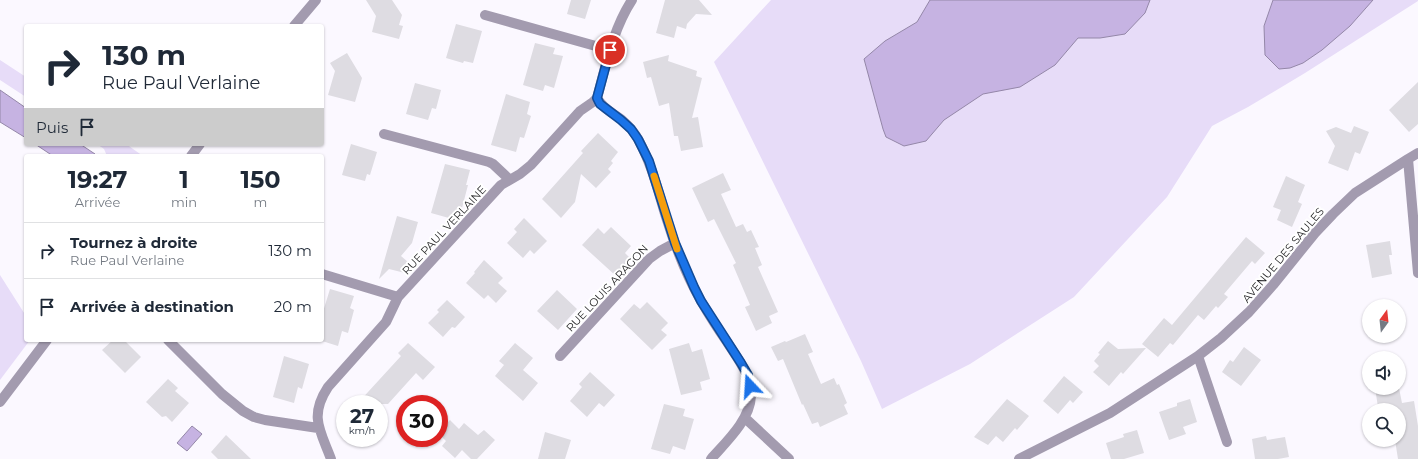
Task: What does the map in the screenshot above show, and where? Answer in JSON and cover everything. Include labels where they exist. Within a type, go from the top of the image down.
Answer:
[{"type":"street","points":[[296,24],[316,0]]},
{"type":"street","points":[[632,0],[619,25],[610,50],[597,98],[600,104],[631,129],[638,139],[649,161],[675,243],[701,301],[748,375],[751,398],[745,418],[711,459]]},
{"type":"street","points":[[485,15],[610,50]]},
{"type":"street","name":"RUE PAUL VERLAINE","points":[[331,459],[318,428],[317,418],[322,396],[325,391],[386,322],[391,309],[398,298],[501,185],[520,174],[531,165],[580,111],[597,98]]},
{"type":"street","points":[[384,134],[488,162],[493,164],[509,179]]},
{"type":"street","name":"AVENUE DES SAULES","points":[[1019,459],[1110,413],[1198,356],[1221,338],[1249,312],[1315,233],[1355,193],[1418,153]]},
{"type":"street","points":[[1408,159],[1418,273]]},
{"type":"street","name":"RUE LOUIS ARAGON","points":[[560,356],[649,259],[660,250],[675,243]]},
{"type":"street","points":[[324,275],[398,298]]},
{"type":"street","points":[[0,402],[45,342]]},
{"type":"street","points":[[170,342],[222,394],[254,417],[318,428]]},
{"type":"street","points":[[1198,356],[1226,442]]},
{"type":"street","points":[[745,418],[789,459]]},
{"type":"shaded area","points":[[771,0],[1418,1],[1305,73],[1248,107],[1212,126],[1167,197],[1074,297],[970,364],[882,409],[861,361],[714,62]]},
{"type":"shaded area","points":[[930,0],[1150,0],[1145,13],[1125,34],[1100,38],[1078,38],[1055,65],[1020,87],[983,94],[944,120],[926,141],[904,146],[886,137],[864,59],[885,41],[917,22]]},
{"type":"shaded area","points":[[1273,0],[1373,0],[1350,26],[1322,50],[1303,63],[1290,68],[1279,69],[1265,55],[1264,26]]},
{"type":"shaded area","points":[[0,60],[24,76],[24,96],[0,80]]},
{"type":"shaded area","points":[[0,90],[24,107],[24,137],[0,122]]},
{"type":"shaded area","points":[[38,146],[83,146],[95,154],[50,154]]},
{"type":"shaded area","points":[[100,146],[129,146],[140,154],[106,154],[104,149]]},
{"type":"shaded area","points":[[0,275],[24,313],[24,342],[28,342],[0,380]]},
{"type":"shaded area","points":[[192,426],[202,434],[187,451],[177,443]]},
{"type":"building","points":[[366,0],[392,0],[402,15],[399,25],[403,26],[399,39],[372,32],[376,16]]},
{"type":"building","points":[[571,0],[591,0],[585,19],[567,14]]},
{"type":"building","points":[[665,0],[699,0],[712,15],[696,14],[687,24],[686,29],[677,26],[674,38],[656,33]]},
{"type":"building","points":[[456,24],[482,31],[473,63],[464,61],[463,63],[446,58]]},
{"type":"building","points":[[535,43],[555,48],[553,54],[563,56],[554,88],[545,85],[543,91],[523,85]]},
{"type":"building","points":[[347,53],[362,78],[355,102],[328,95],[335,71],[330,63]]},
{"type":"building","points":[[669,55],[668,61],[697,71],[696,76],[702,78],[692,118],[698,117],[703,147],[681,151],[678,136],[674,136],[669,103],[659,106],[651,77],[647,78],[643,62]]},
{"type":"building","points":[[1418,82],[1418,124],[1409,132],[1389,110]]},
{"type":"building","points":[[415,83],[441,90],[436,109],[432,108],[428,120],[406,114]]},
{"type":"building","points":[[506,94],[530,102],[527,114],[531,116],[524,138],[520,137],[516,152],[491,145]]},
{"type":"building","points":[[1354,126],[1369,132],[1360,154],[1355,152],[1348,171],[1328,163],[1335,146],[1326,131],[1336,127],[1351,133]]},
{"type":"building","points":[[598,133],[618,152],[611,161],[613,163],[608,169],[611,172],[596,188],[581,174],[575,202],[561,218],[542,199],[583,153],[581,151]]},
{"type":"building","points":[[351,144],[377,152],[370,175],[367,174],[365,181],[342,175]]},
{"type":"building","points":[[445,164],[470,170],[462,208],[460,207],[456,220],[431,213]]},
{"type":"building","points":[[723,173],[731,190],[721,194],[736,227],[743,224],[747,232],[751,230],[759,247],[755,248],[762,265],[758,267],[778,312],[769,316],[772,323],[756,331],[745,307],[750,305],[733,265],[736,263],[714,219],[708,222],[692,188]]},
{"type":"building","points":[[1286,176],[1305,185],[1298,202],[1302,204],[1292,227],[1277,220],[1281,210],[1273,207]]},
{"type":"building","points":[[397,216],[418,222],[412,243],[401,256],[408,262],[405,273],[389,269],[379,279]]},
{"type":"building","points":[[524,218],[547,241],[534,254],[530,250],[523,258],[507,243],[517,232],[514,229]]},
{"type":"building","points":[[611,227],[631,246],[625,253],[631,259],[616,276],[582,245],[598,228],[604,234]]},
{"type":"building","points":[[1246,237],[1265,253],[1255,264],[1252,261],[1224,294],[1228,297],[1218,308],[1216,306],[1204,320],[1198,315],[1173,345],[1170,343],[1158,357],[1142,344],[1164,318],[1172,325]]},
{"type":"building","points":[[1390,241],[1392,255],[1389,255],[1392,274],[1372,278],[1366,245]]},
{"type":"building","points":[[484,260],[503,278],[498,283],[507,291],[496,303],[488,295],[484,299],[466,283]]},
{"type":"building","points":[[330,289],[354,296],[350,308],[354,310],[348,333],[342,331],[338,346],[324,342],[324,308]]},
{"type":"building","points":[[557,290],[577,309],[558,330],[537,311]]},
{"type":"building","points":[[447,300],[465,317],[455,328],[452,327],[443,337],[428,323],[439,312],[437,310]]},
{"type":"building","points":[[647,302],[668,323],[661,330],[667,335],[652,350],[620,319],[634,304],[640,309]]},
{"type":"building","points":[[805,334],[813,352],[808,354],[821,384],[834,378],[837,385],[839,384],[847,403],[844,405],[848,414],[820,427],[818,422],[812,424],[803,404],[802,405],[783,359],[778,361],[771,347]]},
{"type":"building","points":[[1108,341],[1118,349],[1146,348],[1123,374],[1121,372],[1109,386],[1093,372],[1099,366],[1094,361],[1100,354],[1098,353]]},
{"type":"building","points":[[111,342],[126,342],[141,357],[125,373],[102,350]]},
{"type":"building","points":[[408,343],[435,367],[423,380],[416,373],[388,404],[388,395],[365,395],[401,356],[398,353]]},
{"type":"building","points":[[515,343],[533,358],[523,370],[538,383],[523,401],[495,376],[504,365],[499,361]]},
{"type":"building","points":[[689,343],[692,352],[702,349],[710,379],[700,382],[702,390],[681,395],[669,349]]},
{"type":"building","points":[[1244,347],[1261,360],[1241,386],[1222,372],[1230,360],[1233,362]]},
{"type":"building","points":[[284,356],[309,364],[302,389],[298,387],[294,403],[273,397]]},
{"type":"building","points":[[590,372],[615,395],[604,407],[599,403],[587,417],[570,401],[582,387],[579,384]]},
{"type":"building","points":[[1064,376],[1083,392],[1073,403],[1070,400],[1058,414],[1043,401]]},
{"type":"building","points":[[168,379],[178,388],[175,391],[189,403],[172,422],[166,416],[162,417],[146,402]]},
{"type":"building","points":[[1376,395],[1400,395],[1402,403],[1377,403]]},
{"type":"building","points":[[1007,399],[1029,416],[1017,430],[1015,428],[1003,442],[996,436],[988,445],[974,437]]},
{"type":"building","points":[[1190,399],[1197,422],[1183,427],[1186,434],[1169,440],[1159,412],[1177,406],[1177,403]]},
{"type":"building","points":[[1414,401],[1418,426],[1418,459],[1398,459],[1396,447],[1406,447],[1406,403],[1402,403]]},
{"type":"building","points":[[664,404],[685,409],[683,416],[694,419],[685,450],[673,446],[670,454],[651,449]]},
{"type":"building","points":[[450,420],[459,429],[464,423],[478,435],[484,430],[495,440],[477,459],[471,459],[462,450],[455,458],[443,447],[448,447],[448,422]]},
{"type":"building","points":[[1137,430],[1144,453],[1124,459],[1111,459],[1106,443],[1124,437],[1123,434]]},
{"type":"building","points":[[545,432],[571,440],[565,459],[538,459]]},
{"type":"building","points":[[226,435],[251,459],[218,459],[211,452]]},
{"type":"building","points":[[1266,436],[1267,440],[1285,437],[1289,457],[1278,459],[1255,459],[1252,439]]},
{"type":"slow traffic","points":[[654,176],[677,249]]},
{"type":"route","points":[[610,50],[597,98],[600,104],[631,129],[638,139],[649,161],[675,243],[694,287],[701,301],[748,375],[750,386]]}]
